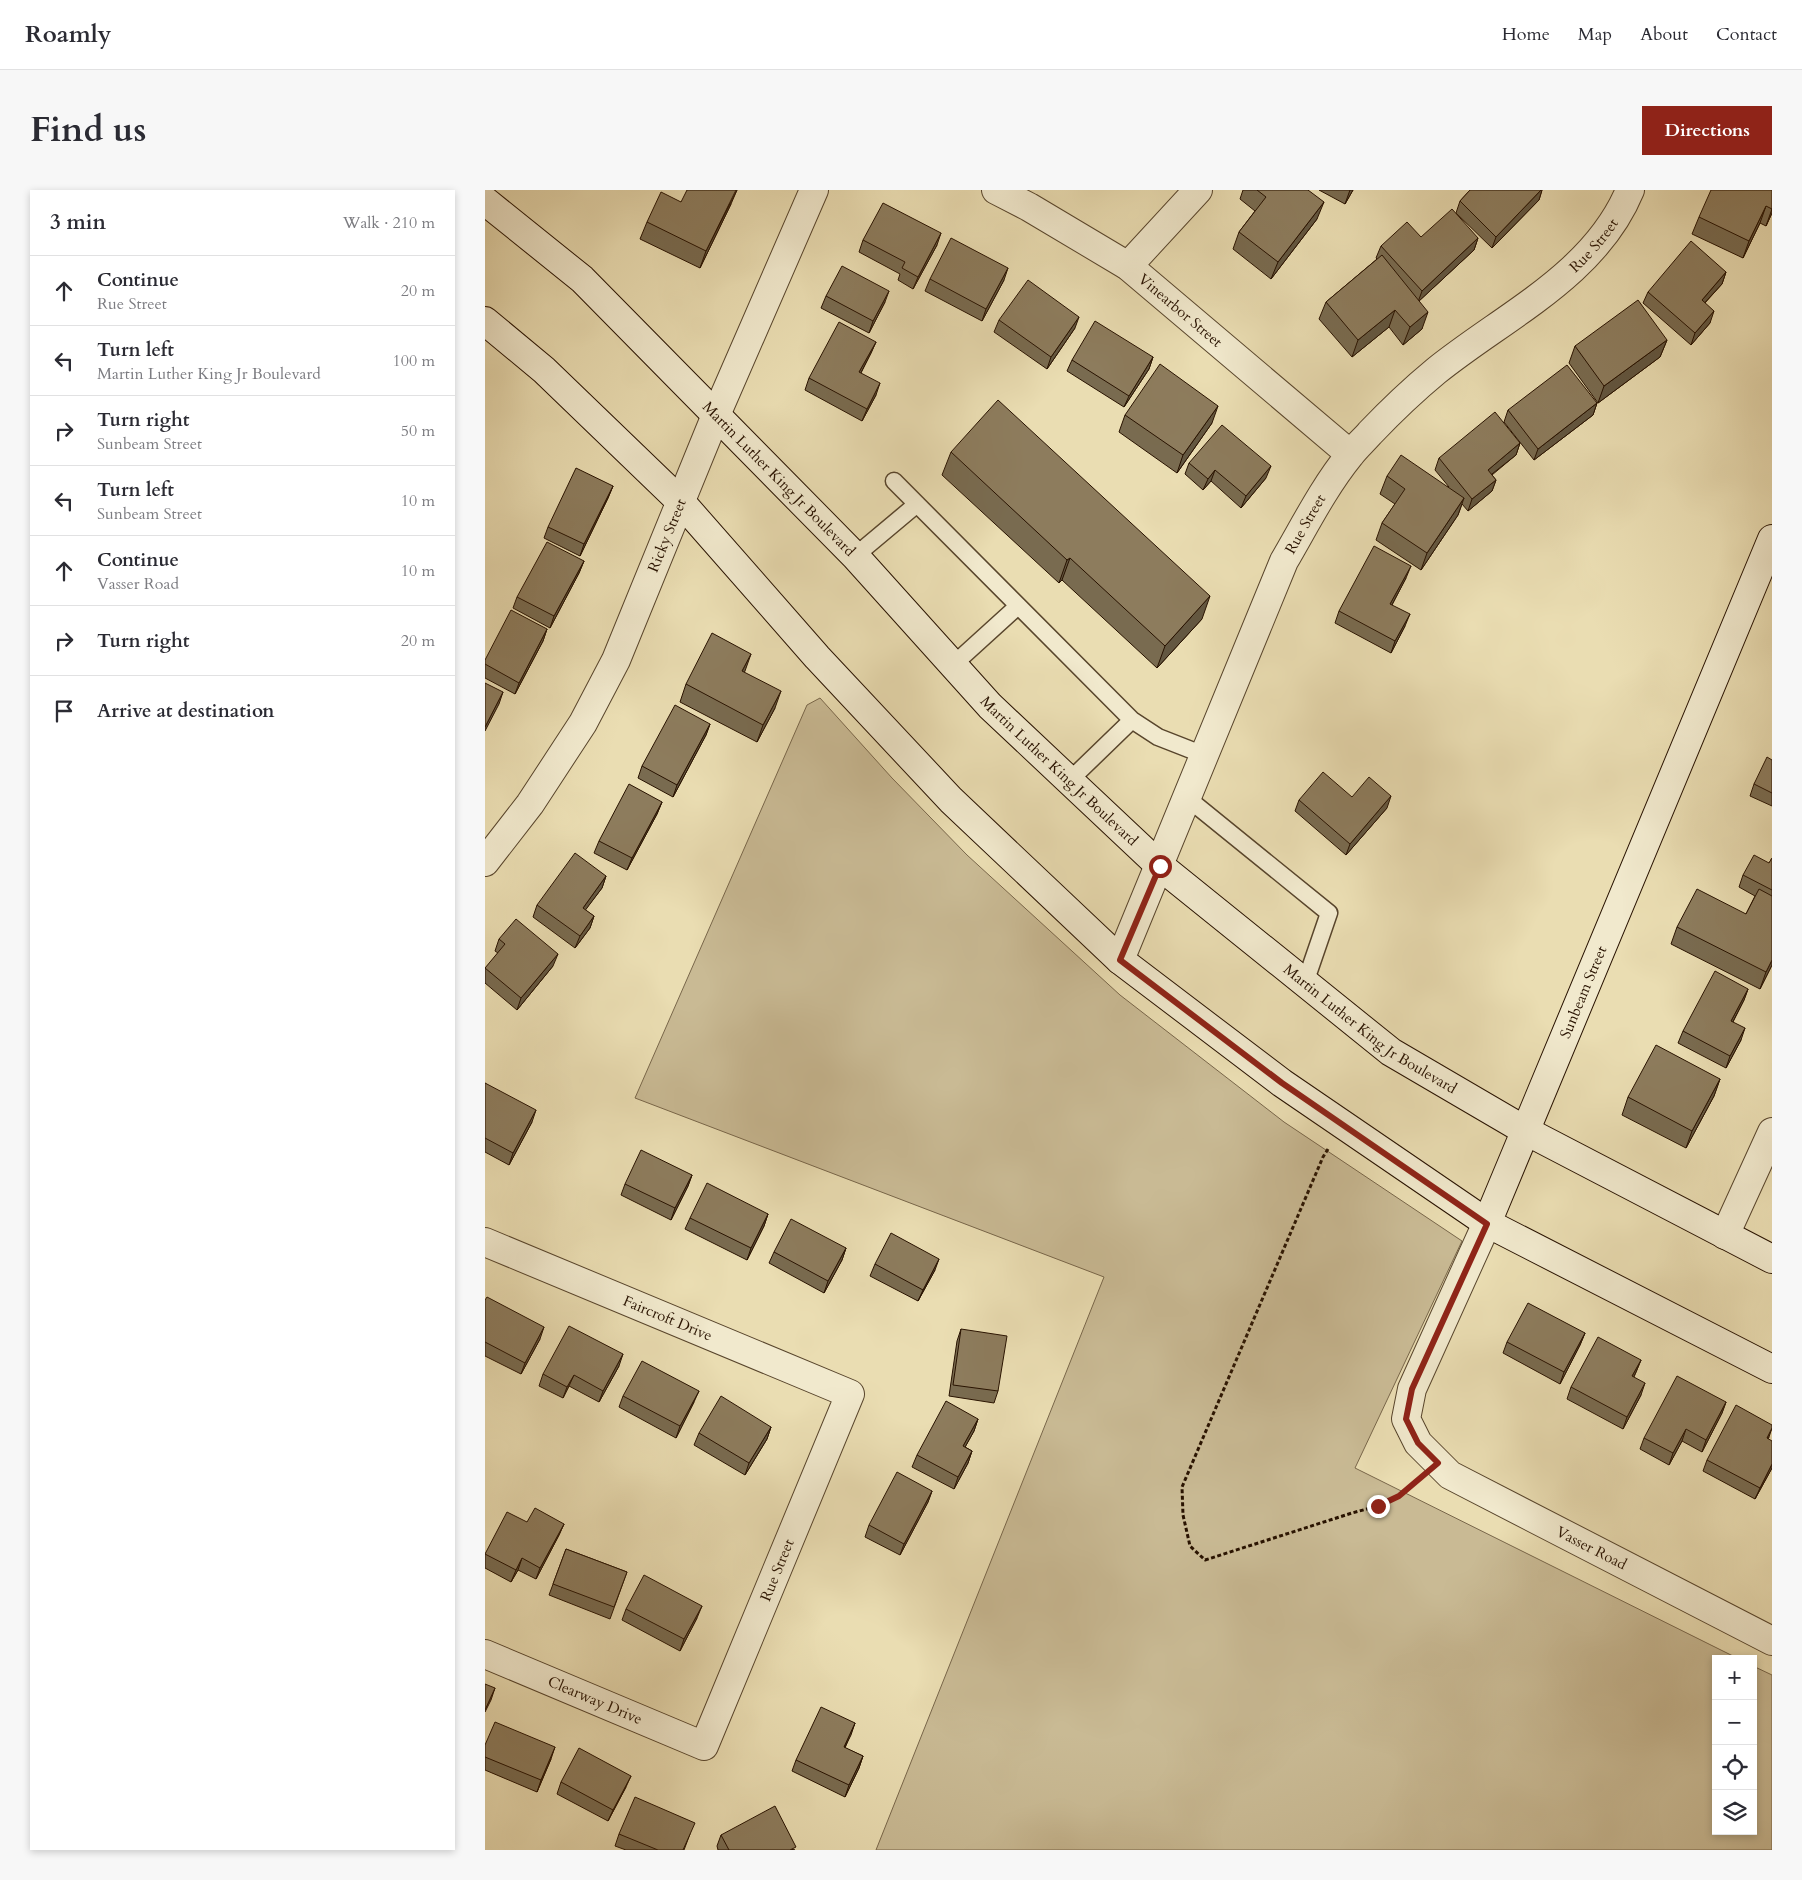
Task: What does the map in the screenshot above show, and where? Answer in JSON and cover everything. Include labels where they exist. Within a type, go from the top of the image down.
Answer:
[{"type":"street","name":"Ricky Street","points":[[485,862],[530,804],[583,723],[616,660],[717,415],[814,190]]},
{"type":"street","name":"Vinearbor Street","points":[[996,190],[1029,207],[1128,266],[1350,454]]},
{"type":"street","points":[[1128,266],[1198,190]]},
{"type":"street","name":"Rue Street","points":[[1120,960],[1284,561],[1315,507],[1350,454],[1389,414],[1436,371],[1570,272],[1603,236],[1626,200],[1630,190]]},
{"type":"street","name":"Martin Luther King Jr Boulevard","points":[[485,201],[582,279],[855,556],[990,706],[1160,866],[1391,1052],[1526,1131],[1772,1259]]},
{"type":"street","points":[[485,321],[544,370],[681,502],[817,657],[951,800],[1120,960],[1282,1083],[1487,1224],[1772,1370]]},
{"type":"street","name":"Sunbeam Street","points":[[1418,1443],[1406,1419],[1412,1389],[1487,1224],[1772,539]]},
{"type":"street","points":[[1725,1235],[1772,1132]]},
{"type":"street","name":"Faircroft Drive","points":[[485,1242],[850,1394]]},
{"type":"street","name":"Rue Street","points":[[704,1746],[850,1394]]},
{"type":"street","name":"Vasser Road","points":[[1418,1443],[1450,1474],[1772,1641]]},
{"type":"street","name":"Clearway Drive","points":[[485,1654],[704,1746]]},
{"type":"lane","points":[[894,481],[1132,720],[1158,737],[1204,755]]},
{"type":"lane","points":[[855,556],[917,504]]},
{"type":"lane","points":[[953,665],[1018,606]]},
{"type":"lane","points":[[1069,781],[1132,720]]},
{"type":"lane","points":[[1186,797],[1329,913],[1305,983]]},
{"type":"path","points":[[1343,1126],[1323,1158],[1182,1487],[1183,1515],[1190,1546],[1205,1560],[1352,1512],[1378,1506],[1399,1496],[1438,1463]]},
{"type":"shaded area","points":[[820,698],[892,778],[967,855],[1120,995],[1284,1122],[1462,1241],[1355,1468],[1731,1655],[1712,1655],[1712,1835],[1757,1835],[1757,1668],[1772,1675],[1772,1850],[876,1850],[1104,1277],[635,1098],[807,705]]},
{"type":"building","points":[[687,190],[736,190],[706,251],[647,222],[661,192],[681,202]]},
{"type":"building","points":[[1257,190],[1308,190],[1324,202],[1278,262],[1239,232],[1266,197]]},
{"type":"building","points":[[1470,190],[1541,190],[1496,237],[1460,201]]},
{"type":"building","points":[[1711,190],[1772,190],[1772,209],[1766,206],[1749,241],[1699,217]]},
{"type":"building","points":[[883,203],[941,233],[918,277],[902,268],[905,262],[863,240]]},
{"type":"building","points":[[1452,209],[1478,238],[1422,291],[1381,246],[1407,222],[1421,237]]},
{"type":"building","points":[[951,238],[1008,268],[986,309],[930,279]]},
{"type":"building","points":[[1691,241],[1726,272],[1702,300],[1714,311],[1695,333],[1648,292]]},
{"type":"building","points":[[1382,255],[1428,312],[1410,327],[1395,310],[1358,340],[1326,302]]},
{"type":"building","points":[[842,266],[889,291],[873,321],[826,296]]},
{"type":"building","points":[[1028,280],[1079,317],[1051,357],[999,320]]},
{"type":"building","points":[[1638,300],[1667,340],[1604,386],[1575,346]]},
{"type":"building","points":[[1095,321],[1153,357],[1129,396],[1072,360]]},
{"type":"building","points":[[839,322],[876,342],[859,372],[880,383],[867,409],[809,378]]},
{"type":"building","points":[[1160,364],[1218,406],[1183,455],[1125,415]]},
{"type":"building","points":[[1567,365],[1597,403],[1538,449],[1508,410]]},
{"type":"building","points":[[998,400],[1210,596],[1165,646],[1070,558],[1067,560],[951,452]]},
{"type":"building","points":[[1495,412],[1520,443],[1488,470],[1496,480],[1472,499],[1439,458]]},
{"type":"building","points":[[1222,425],[1271,466],[1246,496],[1215,470],[1208,479],[1189,463]]},
{"type":"building","points":[[1401,455],[1464,498],[1427,553],[1382,523],[1405,489],[1387,476]]},
{"type":"building","points":[[576,468],[613,486],[584,544],[548,527]]},
{"type":"building","points":[[547,542],[584,561],[554,616],[517,597]]},
{"type":"building","points":[[1374,546],[1411,566],[1390,604],[1410,614],[1395,641],[1339,611]]},
{"type":"building","points":[[511,610],[547,629],[519,683],[485,664],[485,660]]},
{"type":"building","points":[[712,633],[751,654],[742,671],[781,691],[763,725],[686,684]]},
{"type":"building","points":[[485,683],[503,692],[485,727]]},
{"type":"building","points":[[675,705],[710,724],[677,785],[642,766]]},
{"type":"building","points":[[1767,757],[1772,760],[1772,793],[1754,784]]},
{"type":"building","points":[[1323,772],[1352,797],[1369,777],[1391,796],[1350,844],[1299,800]]},
{"type":"building","points":[[629,784],[662,802],[632,858],[599,841]]},
{"type":"building","points":[[575,853],[606,876],[583,908],[594,916],[580,936],[537,905]]},
{"type":"building","points":[[1754,855],[1769,863],[1772,858],[1772,890],[1743,875]]},
{"type":"building","points":[[1697,889],[1746,914],[1759,889],[1772,896],[1772,960],[1766,972],[1677,927]]},
{"type":"building","points":[[516,919],[558,954],[521,998],[485,968],[505,944],[499,939]]},
{"type":"building","points":[[1715,971],[1748,989],[1731,1021],[1745,1028],[1730,1056],[1683,1031]]},
{"type":"building","points":[[1656,1045],[1720,1079],[1692,1131],[1628,1097]]},
{"type":"building","points":[[485,1083],[536,1110],[513,1153],[485,1138]]},
{"type":"building","points":[[641,1150],[692,1175],[675,1208],[625,1184]]},
{"type":"building","points":[[707,1183],[768,1214],[751,1248],[690,1218]]},
{"type":"building","points":[[791,1219],[846,1248],[828,1281],[774,1252]]},
{"type":"building","points":[[891,1233],[939,1259],[923,1290],[875,1264]]},
{"type":"building","points":[[487,1297],[544,1327],[525,1363],[485,1342],[485,1300]]},
{"type":"building","points":[[1528,1303],[1585,1333],[1564,1372],[1507,1342]]},
{"type":"building","points":[[569,1326],[623,1354],[603,1391],[574,1375],[567,1387],[543,1374]]},
{"type":"building","points":[[961,1329],[1007,1336],[998,1391],[953,1385]]},
{"type":"building","points":[[1598,1337],[1641,1360],[1632,1376],[1645,1383],[1627,1417],[1571,1387]]},
{"type":"building","points":[[642,1361],[699,1391],[680,1426],[623,1396]]},
{"type":"building","points":[[1677,1376],[1726,1402],[1706,1440],[1686,1429],[1673,1453],[1644,1438]]},
{"type":"building","points":[[721,1396],[771,1427],[749,1463],[699,1433]]},
{"type":"building","points":[[946,1401],[978,1419],[963,1446],[972,1451],[958,1477],[917,1455]]},
{"type":"building","points":[[1736,1405],[1772,1425],[1767,1438],[1772,1441],[1772,1464],[1760,1488],[1707,1460]]},
{"type":"building","points":[[897,1472],[932,1491],[904,1544],[869,1525]]},
{"type":"building","points":[[535,1508],[564,1524],[540,1568],[522,1558],[516,1570],[485,1554],[507,1512],[527,1522]]},
{"type":"building","points":[[566,1549],[627,1572],[614,1607],[553,1584]]},
{"type":"building","points":[[644,1575],[702,1606],[684,1639],[626,1609]]},
{"type":"building","points":[[485,1684],[495,1688],[485,1710]]},
{"type":"building","points":[[821,1707],[855,1723],[844,1747],[863,1756],[849,1785],[796,1760]]},
{"type":"building","points":[[495,1722],[555,1747],[541,1780],[485,1757],[485,1745]]},
{"type":"building","points":[[579,1748],[631,1776],[613,1810],[561,1782]]},
{"type":"building","points":[[635,1797],[695,1823],[683,1850],[658,1850],[619,1834]]},
{"type":"building","points":[[775,1806],[796,1847],[790,1850],[729,1850],[721,1835]]},
{"type":"route","points":[[1160,866],[1120,960],[1282,1083],[1487,1224],[1412,1389],[1406,1419],[1418,1443],[1438,1463],[1399,1496],[1378,1506]]}]
